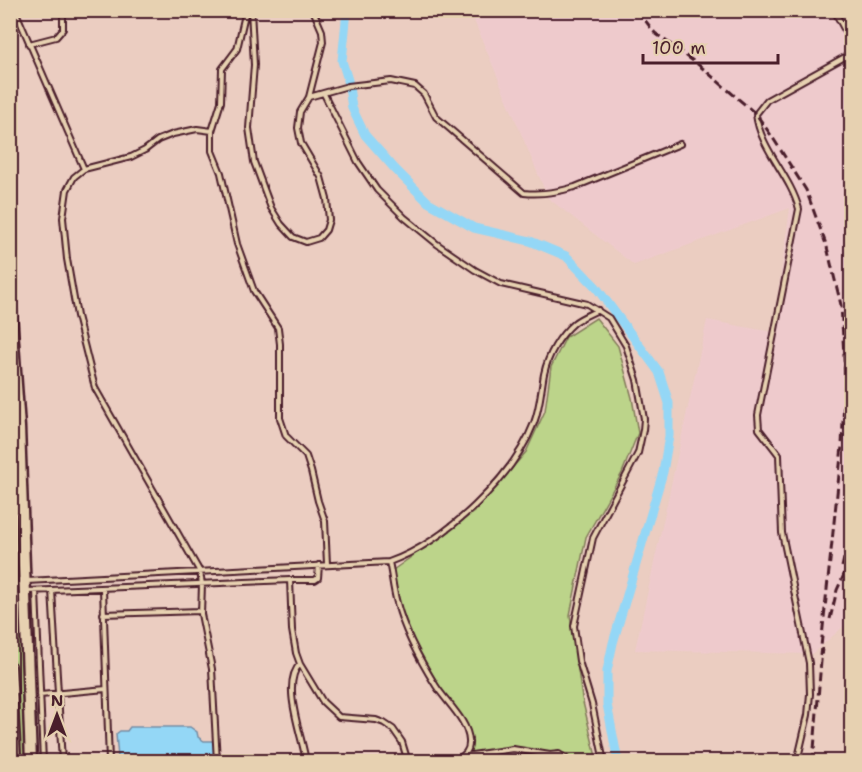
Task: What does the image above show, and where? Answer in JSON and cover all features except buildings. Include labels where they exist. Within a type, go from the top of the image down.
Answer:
[{"type":"main road","points":[[10,300],[19,427],[31,762]]},
{"type":"main road","points":[[10,667],[15,762]]},
{"type":"lane","points":[[15,10],[84,170]]},
{"type":"lane","points":[[29,44],[56,37],[63,29],[63,10]]},
{"type":"lane","points":[[246,10],[237,49],[222,69],[220,108],[212,131],[212,151],[220,173],[237,244],[254,291],[278,327],[280,418],[286,436],[306,456],[311,471],[325,521],[327,564]]},
{"type":"lane","points":[[251,10],[254,65],[249,128],[254,162],[271,208],[281,224],[293,237],[306,242],[319,238],[326,230],[329,220],[327,199],[321,177],[301,143],[298,128],[300,112],[309,97],[323,42],[322,31],[313,10]]},
{"type":"lane","points":[[834,10],[852,44]]},
{"type":"lane","points":[[797,762],[810,694],[809,663],[782,533],[779,455],[759,429],[758,415],[799,209],[792,190],[759,131],[756,114],[767,100],[852,53]]},
{"type":"lane","points":[[309,97],[356,85],[391,81],[415,86],[424,94],[436,117],[524,193],[538,194],[575,188],[680,144]]},
{"type":"lane","points":[[324,94],[358,162],[377,190],[404,218],[437,244],[501,284],[521,290],[578,300],[598,310],[609,318],[620,332],[626,346],[634,367],[644,419],[638,453],[592,538],[575,619],[579,661],[592,704],[604,762]]},
{"type":"lane","points":[[212,131],[197,129],[173,134],[158,140],[131,157],[84,170],[74,177],[67,190],[63,228],[77,316],[95,388],[200,572],[201,611],[212,669],[217,762]]},
{"type":"lane","points":[[23,586],[200,572],[389,562],[408,555],[480,502],[506,471],[525,443],[535,422],[550,354],[559,339],[574,323],[598,310]]},
{"type":"lane","points":[[389,562],[397,604],[412,642],[436,687],[455,711],[468,733],[469,746],[465,756]]},
{"type":"lane","points":[[23,586],[36,591],[315,580],[318,578],[319,565]]},
{"type":"lane","points":[[290,580],[292,630],[300,664],[333,714],[345,719],[360,718],[384,723],[393,729],[402,742],[408,762]]},
{"type":"lane","points":[[103,589],[109,762]]},
{"type":"lane","points":[[52,590],[62,762]]},
{"type":"lane","points":[[36,591],[43,762]]},
{"type":"lane","points":[[104,614],[201,611]]},
{"type":"lane","points":[[300,664],[294,670],[292,677],[293,700],[295,718],[304,743],[306,762]]},
{"type":"lane","points":[[40,695],[106,689]]},
{"type":"lane","points":[[454,762],[465,756],[513,749],[550,755],[560,754],[571,762]]},
{"type":"shaded area","points":[[470,11],[851,11],[851,620],[812,654],[635,650],[707,320],[773,332],[790,208],[634,265],[548,198]]},
{"type":"green space","points":[[596,318],[618,346],[632,398],[638,433],[622,473],[586,537],[570,615],[582,698],[597,761],[575,761],[564,753],[550,753],[513,746],[471,753],[472,739],[469,730],[438,684],[414,641],[399,603],[393,570],[474,512],[526,452],[545,411],[551,367],[566,337]]},
{"type":"green space","points":[[10,353],[30,762],[14,761],[10,672]]},
{"type":"water","points":[[130,727],[190,727],[204,741],[213,741],[215,753],[213,758],[203,761],[124,761],[118,758],[116,734],[120,731],[127,731]]},
{"type":"waterway","points":[[347,10],[342,61],[348,80],[352,108],[365,135],[428,202],[474,228],[530,241],[566,256],[596,287],[659,372],[669,403],[669,436],[663,472],[613,643],[607,671],[607,704],[618,762]]},
{"type":"railway","points":[[637,10],[655,33],[700,66],[756,114],[806,190],[827,247],[841,305],[845,373],[842,446],[820,656]]},
{"type":"railway","points":[[842,567],[852,522]]},
{"type":"railway","points":[[830,619],[837,590],[852,557]]},
{"type":"railway","points":[[813,762],[822,648]]}]
